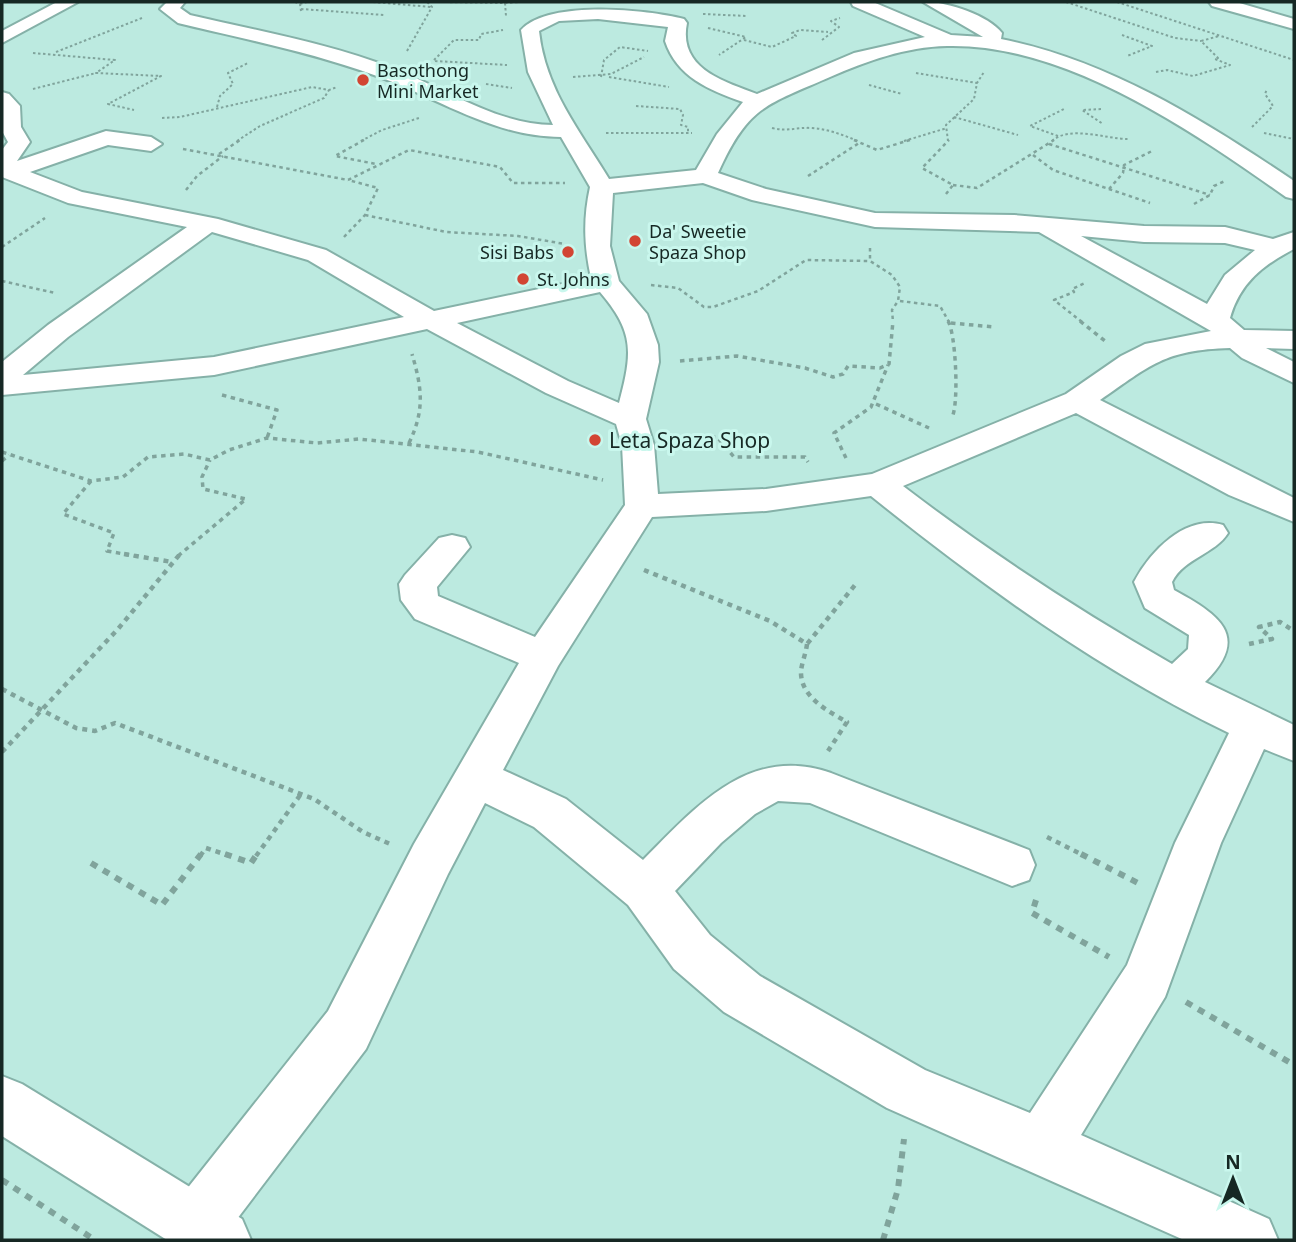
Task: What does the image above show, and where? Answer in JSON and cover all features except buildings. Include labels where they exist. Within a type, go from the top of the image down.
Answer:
[{"type":"main road","points":[[2,38],[69,2]]},
{"type":"main road","points":[[859,2],[945,39]]},
{"type":"main road","points":[[932,2],[988,29],[993,34],[991,41]]},
{"type":"main road","points":[[1218,2],[1294,24]]},
{"type":"main road","points":[[1276,2],[1294,7]]},
{"type":"main road","points":[[173,5],[177,17],[309,47],[377,70],[454,104],[524,129],[568,131]]},
{"type":"main road","points":[[2,1104],[208,1232],[347,1030],[431,859],[543,657],[572,610],[613,554],[641,495],[634,430],[645,345],[633,314],[611,288],[597,246],[597,213],[601,184],[568,131],[538,71],[523,29],[563,8],[687,18]]},
{"type":"main road","points":[[687,18],[674,33],[681,57],[705,76],[758,100]]},
{"type":"main road","points":[[705,176],[734,126],[758,100],[883,50],[945,39],[991,41],[1082,67],[1213,136],[1294,192]]},
{"type":"main road","points":[[2,98],[10,106],[10,127],[19,142],[4,169]]},
{"type":"main road","points":[[4,169],[38,164],[106,138],[151,144]]},
{"type":"main road","points":[[4,169],[76,198],[208,224],[317,255],[385,296],[436,321],[634,430]]},
{"type":"main road","points":[[601,184],[705,176],[817,209],[875,220],[1042,224],[1144,234],[1225,235],[1286,243]]},
{"type":"main road","points":[[2,377],[58,331],[100,304],[208,224]]},
{"type":"main road","points":[[1042,224],[1224,329],[1294,374]]},
{"type":"main road","points":[[1224,329],[1220,298],[1254,262],[1286,243]]},
{"type":"main road","points":[[2,386],[182,371],[611,288]]},
{"type":"main road","points":[[641,495],[766,500],[873,485],[960,443],[1077,401],[1104,387],[1135,361],[1154,351],[1224,329],[1294,340]]},
{"type":"main road","points":[[1077,401],[1241,487],[1294,511]]},
{"type":"main road","points":[[873,485],[1007,583],[1066,621],[1274,735],[1218,798],[1147,980],[1041,1147]]},
{"type":"main road","points":[[1176,682],[1192,674],[1202,662],[1208,636],[1203,625],[1158,598],[1153,582],[1164,562],[1178,549],[1210,533]]},
{"type":"main road","points":[[452,547],[418,584],[420,600],[428,609],[543,657]]},
{"type":"main road","points":[[477,779],[550,813],[645,890],[692,952],[742,994],[906,1089],[1153,1194],[1248,1240]]},
{"type":"main road","points":[[645,890],[730,807],[753,790],[774,783],[796,782],[815,786],[1021,872]]},
{"type":"path","points":[[300,4],[307,2]]},
{"type":"path","points":[[373,2],[432,7]]},
{"type":"path","points":[[427,2],[432,7]]},
{"type":"path","points":[[440,2],[523,2]]},
{"type":"path","points":[[1066,2],[1175,38],[1201,41],[1219,36]]},
{"type":"path","points":[[1117,2],[1294,60]]},
{"type":"path","points":[[505,4],[506,27],[523,29]]},
{"type":"path","points":[[52,53],[71,48],[173,5]]},
{"type":"path","points":[[403,60],[432,7]]},
{"type":"path","points":[[301,9],[384,15]]},
{"type":"path","points":[[687,18],[747,16]]},
{"type":"path","points":[[600,77],[604,60],[620,47],[681,57],[700,65],[746,37],[687,18]]},
{"type":"path","points":[[434,61],[453,40],[479,40],[481,34],[523,29]]},
{"type":"path","points":[[743,39],[772,47],[796,36],[792,33],[800,30],[829,32]]},
{"type":"path","points":[[1082,67],[1136,54],[1152,46],[1122,35]]},
{"type":"path","points":[[217,108],[220,96],[233,84],[228,73],[279,47],[279,40]]},
{"type":"path","points":[[1153,72],[1167,70],[1194,76],[1230,65],[1215,59],[1218,58],[1201,41]]},
{"type":"path","points":[[30,53],[115,60],[96,73]]},
{"type":"path","points":[[608,77],[623,67],[633,66],[644,57]]},
{"type":"path","points":[[106,138],[147,119],[180,117],[312,87],[329,90],[403,60],[608,77],[685,88],[705,76]]},
{"type":"path","points":[[984,72],[977,83],[974,99],[953,117],[947,128],[949,140],[922,169],[953,185],[976,188],[1033,155],[1058,136]]},
{"type":"path","points":[[27,91],[96,73],[161,76],[108,104],[139,111],[149,115],[147,119]]},
{"type":"path","points":[[1267,89],[1265,94],[1273,106],[1256,119],[1249,130],[1294,139]]},
{"type":"path","points":[[218,154],[260,126],[324,98],[329,90]]},
{"type":"path","points":[[377,164],[335,156],[382,130],[430,115],[454,104]]},
{"type":"path","points":[[636,106],[680,109],[683,115],[681,125],[688,127],[688,133]]},
{"type":"path","points":[[1064,109],[1030,126],[1071,138],[1090,134],[1116,140],[1128,139]]},
{"type":"path","points":[[953,117],[1018,135]]},
{"type":"path","points":[[568,131],[688,133],[734,126],[788,132],[796,128],[835,132],[877,150],[947,128]]},
{"type":"path","points":[[817,209],[818,200],[793,185],[859,142]]},
{"type":"path","points":[[151,144],[218,154],[378,188],[365,215],[345,236],[317,255]]},
{"type":"path","points":[[1049,144],[1210,195]]},
{"type":"path","points":[[348,180],[409,150],[500,167],[513,183],[601,184]]},
{"type":"path","points":[[1109,189],[1124,168],[1152,151]]},
{"type":"path","points":[[156,215],[177,201],[197,176],[223,155]]},
{"type":"path","points":[[1033,155],[1053,170],[1153,204]]},
{"type":"path","points":[[1225,235],[1179,214],[1210,195],[1214,186],[1243,174],[1268,173]]},
{"type":"path","points":[[914,222],[940,201],[953,185]]},
{"type":"path","points":[[2,247],[76,198]]},
{"type":"path","points":[[365,215],[446,232],[597,246]]},
{"type":"path","points":[[870,261],[875,220]]},
{"type":"path","points":[[611,288],[655,284],[679,286],[704,307],[728,307],[761,287],[798,271],[806,260],[870,261],[896,278],[901,289],[900,301],[892,310],[894,333],[876,404],[866,414],[834,433],[846,458],[873,485]]},
{"type":"path","points":[[1123,272],[1088,281],[1072,289],[1074,292],[1054,300],[1103,340],[1135,361]]},
{"type":"path","points":[[2,281],[100,304]]},
{"type":"path","points":[[900,301],[940,306],[950,323],[955,344],[953,355],[958,368],[953,393],[956,410],[949,422],[960,443]]},
{"type":"path","points":[[950,323],[994,327]]},
{"type":"path","points":[[397,329],[409,344],[425,400],[419,424],[409,443]]},
{"type":"path","points":[[644,362],[737,356],[805,368],[833,377],[843,374],[848,366],[880,369],[888,364]]},
{"type":"path","points":[[182,371],[227,398],[277,410],[267,438]]},
{"type":"path","points":[[876,404],[960,443]]},
{"type":"path","points":[[634,430],[717,436],[734,457],[805,457],[828,492]]},
{"type":"path","points":[[2,752],[118,629],[137,602],[184,549],[246,499],[203,489],[202,477],[210,460],[229,450],[267,438],[317,443],[359,439],[409,443],[478,452],[641,495]]},
{"type":"path","points":[[2,452],[91,481],[123,477],[148,457],[184,454],[210,460]]},
{"type":"path","points":[[2,461],[10,454]]},
{"type":"path","points":[[91,481],[63,514],[114,533],[107,551],[173,562]]},
{"type":"path","points":[[613,554],[666,582],[786,627],[807,643]]},
{"type":"path","points":[[815,786],[828,752],[847,722],[810,698],[802,667],[807,643],[855,585]]},
{"type":"path","points":[[1208,636],[1245,645],[1272,639],[1259,627],[1280,622],[1294,631]]},
{"type":"path","points":[[2,689],[76,728],[95,731],[115,723],[301,794],[363,832],[431,859]]},
{"type":"path","points":[[91,863],[162,905],[206,848],[251,863],[301,794]]},
{"type":"path","points":[[1178,901],[1047,837],[1021,872],[1038,894],[1032,913],[1294,1065]]},
{"type":"path","points":[[883,1240],[898,1189],[906,1089]]},
{"type":"path","points":[[2,1180],[95,1240]]},
{"type":"place","name":"Basothong Mini Market","points":[[363,80]]},
{"type":"place","name":"Da' Sweetie Spaza Shop","points":[[635,241]]},
{"type":"place","name":"Sisi Babs","points":[[568,252]]},
{"type":"place","name":"St. Johns","points":[[523,279]]},
{"type":"place","name":"Leta Spaza Shop","points":[[595,440]]}]
